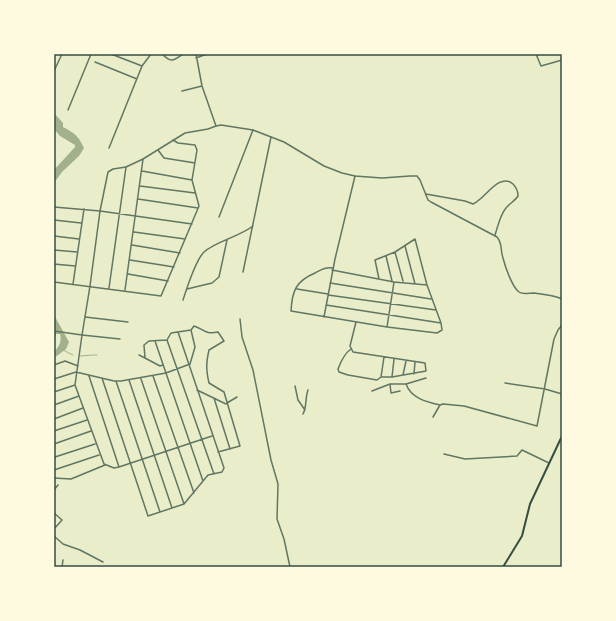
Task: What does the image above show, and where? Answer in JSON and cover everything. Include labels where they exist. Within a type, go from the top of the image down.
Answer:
[{"type":"main road","points":[[503,567],[522,536],[530,504],[562,436]]},
{"type":"street","points":[[54,71],[62,54]]},
{"type":"street","points":[[68,110],[91,54]]},
{"type":"street","points":[[111,54],[142,66]]},
{"type":"street","points":[[109,148],[142,66],[149,54]]},
{"type":"street","points":[[162,54],[168,59],[176,60],[183,54]]},
{"type":"street","points":[[196,54],[202,86],[216,126]]},
{"type":"street","points":[[196,58],[207,54]]},
{"type":"street","points":[[536,54],[541,66],[562,60]]},
{"type":"street","points":[[95,62],[137,79]]},
{"type":"street","points":[[182,91],[202,86]]},
{"type":"street","points":[[212,435],[131,464],[114,468],[105,465],[99,455],[75,385],[100,211],[108,172],[113,169],[126,167],[144,159],[185,132],[208,129],[216,126],[253,130],[284,142],[324,166],[342,173],[355,176],[382,178],[417,176],[428,200],[495,236],[501,242],[502,257],[513,284],[518,291],[522,293],[540,294],[562,299]]},
{"type":"street","points":[[219,217],[253,130]]},
{"type":"street","points":[[243,272],[254,226],[271,137]]},
{"type":"street","points":[[54,282],[125,290],[161,296],[200,206],[192,180],[197,150],[195,145],[178,143],[173,140]]},
{"type":"street","points":[[158,150],[164,158],[195,163]]},
{"type":"street","points":[[125,290],[144,159]]},
{"type":"street","points":[[109,288],[118,213],[126,167]]},
{"type":"street","points":[[142,171],[192,180]]},
{"type":"street","points":[[324,317],[333,269],[355,176]]},
{"type":"street","points":[[426,194],[465,201],[473,204],[500,182],[510,182],[515,186],[518,196],[502,214],[495,236]]},
{"type":"street","points":[[140,186],[196,193]]},
{"type":"street","points":[[138,200],[198,208]]},
{"type":"street","points":[[54,207],[118,213],[192,224]]},
{"type":"street","points":[[73,284],[84,209]]},
{"type":"street","points":[[54,220],[81,223]]},
{"type":"street","points":[[183,300],[202,255],[210,248],[254,226]]},
{"type":"street","points":[[133,232],[185,239]]},
{"type":"street","points":[[54,236],[79,239]]},
{"type":"street","points":[[379,279],[375,260],[395,252],[413,239],[416,240],[427,285],[441,323],[442,330],[437,333],[387,328],[291,311],[291,300],[301,280],[326,268],[379,279],[427,285]]},
{"type":"street","points":[[187,289],[212,283],[219,277],[227,240]]},
{"type":"street","points":[[132,245],[180,253]]},
{"type":"street","points":[[405,246],[415,284]]},
{"type":"street","points":[[54,250],[77,252]]},
{"type":"street","points":[[395,252],[403,282]]},
{"type":"street","points":[[386,256],[393,281],[387,328]]},
{"type":"street","points":[[130,260],[174,267]]},
{"type":"street","points":[[54,264],[75,266]]},
{"type":"street","points":[[128,274],[168,281]]},
{"type":"street","points":[[330,283],[432,299]]},
{"type":"street","points":[[296,288],[328,295],[436,310]]},
{"type":"street","points":[[326,305],[441,323]]},
{"type":"street","points":[[85,317],[128,322]]},
{"type":"street","points":[[240,320],[242,337],[253,370],[271,460],[278,484],[277,519],[284,539],[290,567]]},
{"type":"street","points":[[352,349],[347,352],[340,364],[338,369],[339,372],[377,380],[381,377],[403,376],[424,372],[426,365],[425,363],[384,358],[353,352],[352,349],[350,346],[356,322]]},
{"type":"street","points":[[406,384],[408,389],[418,398],[440,405],[464,406],[537,426],[554,339],[562,325]]},
{"type":"street","points":[[214,474],[167,340],[171,333],[191,330],[194,326],[210,334],[218,332],[224,341],[210,350],[206,362],[206,371],[209,383],[224,392],[226,404],[240,446],[218,452]]},
{"type":"street","points":[[54,378],[76,372],[116,381],[166,373],[190,364],[195,347],[191,330]]},
{"type":"street","points":[[54,331],[120,339]]},
{"type":"street","points":[[102,378],[148,516],[184,504],[208,475],[222,472],[224,468],[178,332]]},
{"type":"street","points":[[145,358],[144,345],[149,341],[167,340]]},
{"type":"street","points":[[155,341],[203,481]]},
{"type":"street","points":[[139,355],[160,366],[163,365]]},
{"type":"street","points":[[381,377],[384,358]]},
{"type":"street","points":[[392,377],[394,359]]},
{"type":"street","points":[[54,365],[65,361],[78,366]]},
{"type":"street","points":[[403,376],[406,361]]},
{"type":"street","points":[[414,374],[415,362]]},
{"type":"street","points":[[88,375],[119,467]]},
{"type":"street","points":[[153,376],[194,493]]},
{"type":"street","points":[[141,378],[184,504]]},
{"type":"street","points":[[372,391],[390,384],[406,384],[426,378]]},
{"type":"street","points":[[129,380],[172,508]]},
{"type":"street","points":[[116,381],[160,512]]},
{"type":"street","points":[[505,383],[545,389],[562,394]]},
{"type":"street","points":[[390,384],[391,393],[400,392]]},
{"type":"street","points":[[54,392],[75,385]]},
{"type":"street","points":[[295,386],[298,400],[305,410]]},
{"type":"street","points":[[197,390],[226,404]]},
{"type":"street","points":[[303,414],[308,390]]},
{"type":"street","points":[[54,405],[80,396]]},
{"type":"street","points":[[226,404],[237,397]]},
{"type":"street","points":[[214,398],[230,449]]},
{"type":"street","points":[[433,417],[440,405]]},
{"type":"street","points":[[54,419],[84,408]]},
{"type":"street","points":[[54,431],[87,420]]},
{"type":"street","points":[[54,444],[91,431]]},
{"type":"street","points":[[54,461],[55,456],[95,444]]},
{"type":"street","points":[[444,454],[465,459],[511,457],[517,456],[522,450],[549,464]]},
{"type":"street","points":[[54,470],[99,455]]},
{"type":"street","points":[[54,478],[71,479],[105,465]]},
{"type":"street","points":[[54,490],[58,485]]},
{"type":"street","points":[[54,513],[62,520],[54,529]]},
{"type":"street","points":[[54,536],[63,544],[80,550],[103,562]]},
{"type":"street","points":[[62,567],[63,560]]},
{"type":"shaded area","points":[[54,113],[63,123],[63,127],[80,140],[84,148],[79,156],[62,172],[54,183],[54,170],[75,147],[75,145],[60,136],[54,129]]},
{"type":"shaded area","points":[[54,315],[69,342],[66,349],[54,358],[54,352],[59,346],[61,339],[60,334],[56,334],[56,337],[54,337]]},
{"type":"waterway","points":[[63,350],[73,355]]},
{"type":"waterway","points":[[80,356],[97,355]]}]
